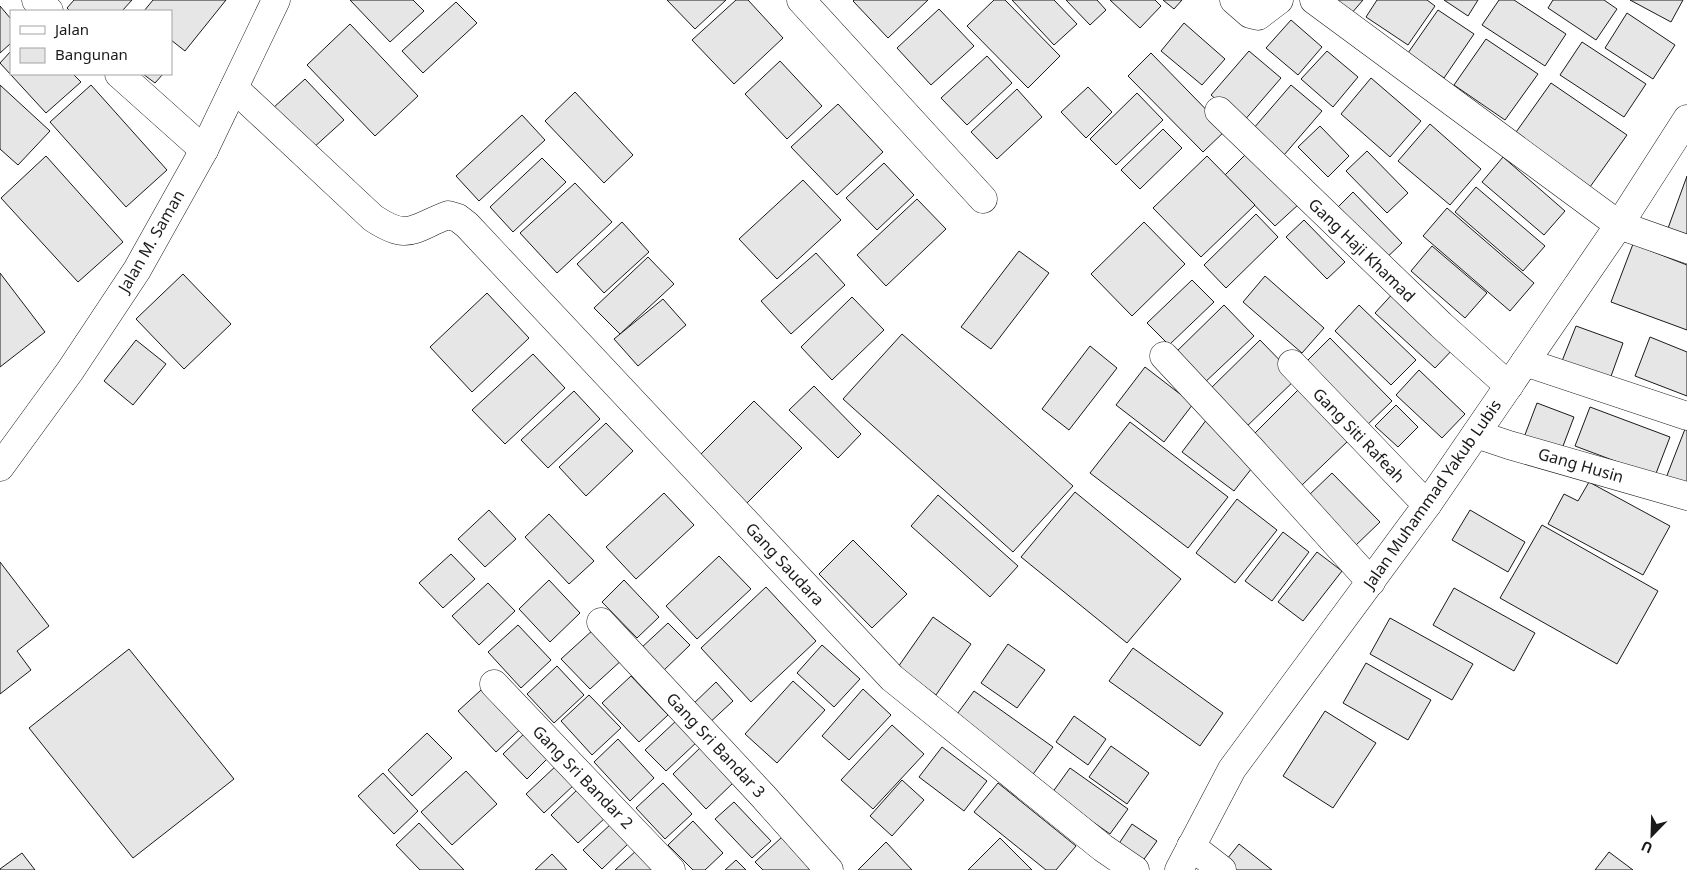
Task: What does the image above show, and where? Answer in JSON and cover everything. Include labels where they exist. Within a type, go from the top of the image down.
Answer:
[{"type":"street","name":"Jalan M. Saman","points":[[0,467],[70,371],[137,270],[204,150],[276,0]]},
{"type":"street","points":[[801,0],[983,200]]},
{"type":"street","points":[[1234,0],[1250,14],[1258,16],[1279,0]]},
{"type":"street","points":[[1314,0],[1619,225],[1687,249]]},
{"type":"street","points":[[120,75],[204,150]]},
{"type":"street","name":"Gang Saudara","points":[[234,88],[373,218],[387,227],[403,232],[421,228],[448,215],[458,218],[467,225],[892,678],[1104,848],[1135,870]]},
{"type":"street","name":"Gang Haji Khamad","points":[[1219,111],[1440,325],[1508,386]]},
{"type":"street","name":"Jalan Muhammad Yakub Lubis","points":[[1179,870],[1232,769],[1427,505],[1684,131]]},
{"type":"street","points":[[1164,356],[1371,582]]},
{"type":"street","points":[[1525,362],[1687,416]]},
{"type":"street","name":"Gang Siti Rafeah","points":[[1292,364],[1427,505]]},
{"type":"street","name":"Gang Husin","points":[[1476,434],[1687,496]]},
{"type":"street","name":"Gang Sri Bandar 3","points":[[601,622],[829,870]]},
{"type":"street","name":"Gang Sri Bandar 2","points":[[494,684],[671,870]]},
{"type":"street","points":[[1191,846],[1222,870]]},
{"type":"building","points":[[74,0],[132,0],[123,10],[69,10],[67,8]]},
{"type":"building","points":[[153,0],[226,0],[185,51],[172,41],[172,10],[145,10]]},
{"type":"building","points":[[350,0],[413,0],[424,11],[390,42]]},
{"type":"building","points":[[667,0],[726,0],[695,29]]},
{"type":"building","points":[[736,0],[748,0],[783,38],[734,84],[692,40]]},
{"type":"building","points":[[854,0],[928,0],[888,38]]},
{"type":"building","points":[[994,0],[1005,0],[1060,56],[1028,88],[967,26]]},
{"type":"building","points":[[1012,0],[1054,0],[1077,24],[1054,45]]},
{"type":"building","points":[[1066,0],[1097,0],[1106,10],[1090,25]]},
{"type":"building","points":[[1110,0],[1155,0],[1161,6],[1140,28]]},
{"type":"building","points":[[1163,0],[1182,0],[1174,9]]},
{"type":"building","points":[[1334,0],[1363,0],[1351,14]]},
{"type":"building","points":[[1377,0],[1427,0],[1435,6],[1408,45],[1366,17]]},
{"type":"building","points":[[1444,0],[1478,0],[1468,16]]},
{"type":"building","points":[[1499,0],[1514,0],[1566,34],[1545,66],[1482,25]]},
{"type":"building","points":[[1553,0],[1604,0],[1617,9],[1596,40],[1548,8]]},
{"type":"building","points":[[1630,0],[1683,0],[1671,22]]},
{"type":"building","points":[[456,2],[477,23],[423,73],[402,51]]},
{"type":"building","points":[[0,6],[10,18],[10,44],[0,53]]},
{"type":"building","points":[[939,9],[974,46],[931,85],[897,48]]},
{"type":"building","points":[[1438,10],[1474,34],[1444,78],[1408,53]]},
{"type":"building","points":[[1627,13],[1675,45],[1653,79],[1605,48]]},
{"type":"building","points":[[1291,20],[1322,47],[1298,75],[1266,48]]},
{"type":"building","points":[[1184,23],[1225,59],[1202,85],[1161,51]]},
{"type":"building","points":[[350,24],[418,96],[375,136],[307,65]]},
{"type":"building","points":[[1486,39],[1538,74],[1505,120],[1454,85]]},
{"type":"building","points":[[1582,42],[1646,84],[1624,117],[1560,75]]},
{"type":"building","points":[[1249,51],[1281,78],[1243,122],[1211,95]]},
{"type":"building","points":[[1327,51],[1358,77],[1333,107],[1301,79]]},
{"type":"building","points":[[10,52],[10,74],[0,63]]},
{"type":"building","points":[[1151,53],[1226,130],[1203,152],[1128,76]]},
{"type":"building","points":[[987,56],[1012,83],[967,125],[941,98]]},
{"type":"building","points":[[780,61],[822,106],[787,139],[745,94]]},
{"type":"building","points":[[11,75],[74,75],[81,82],[46,113]]},
{"type":"building","points":[[144,75],[162,75],[155,83]]},
{"type":"building","points":[[1371,78],[1421,121],[1390,157],[1341,114]]},
{"type":"building","points":[[305,79],[344,120],[312,149],[273,108]]},
{"type":"building","points":[[1551,83],[1627,135],[1590,187],[1514,135]]},
{"type":"building","points":[[0,85],[50,131],[18,165],[0,149]]},
{"type":"building","points":[[91,85],[167,170],[126,207],[50,122]]},
{"type":"building","points":[[1291,85],[1322,111],[1284,155],[1253,129]]},
{"type":"building","points":[[1088,87],[1112,112],[1086,138],[1061,112]]},
{"type":"building","points":[[1017,89],[1042,117],[997,159],[971,132]]},
{"type":"building","points":[[575,92],[633,155],[604,183],[545,121]]},
{"type":"building","points":[[1137,93],[1163,120],[1116,165],[1090,139]]},
{"type":"building","points":[[838,104],[883,152],[837,195],[791,147]]},
{"type":"building","points":[[522,115],[545,140],[479,201],[456,176]]},
{"type":"building","points":[[1430,124],[1481,169],[1450,205],[1398,161]]},
{"type":"building","points":[[1320,126],[1349,156],[1328,177],[1298,147]]},
{"type":"building","points":[[1163,129],[1182,148],[1140,189],[1121,170]]},
{"type":"building","points":[[1367,151],[1408,193],[1387,213],[1346,171]]},
{"type":"building","points":[[1248,152],[1299,204],[1275,226],[1225,175]]},
{"type":"building","points":[[46,156],[123,242],[78,282],[1,198]]},
{"type":"building","points":[[1207,156],[1255,205],[1201,257],[1153,208]]},
{"type":"building","points":[[1503,157],[1565,211],[1544,235],[1482,182]]},
{"type":"building","points":[[542,158],[566,182],[513,232],[490,207]]},
{"type":"building","points":[[884,163],[914,195],[877,230],[846,198]]},
{"type":"building","points":[[1687,176],[1687,238],[1667,231]]},
{"type":"building","points":[[803,180],[841,220],[777,279],[739,239]]},
{"type":"building","points":[[575,183],[612,222],[557,273],[520,233]]},
{"type":"building","points":[[1476,187],[1545,246],[1523,271],[1455,212]]},
{"type":"building","points":[[1353,192],[1402,243],[1380,264],[1331,214]]},
{"type":"building","points":[[917,199],[946,229],[886,286],[857,255]]},
{"type":"building","points":[[1447,208],[1534,283],[1510,311],[1423,236]]},
{"type":"building","points":[[1256,214],[1278,237],[1226,288],[1204,265]]},
{"type":"building","points":[[1304,220],[1345,262],[1327,279],[1286,237]]},
{"type":"building","points":[[622,222],[649,252],[604,293],[577,264]]},
{"type":"building","points":[[1144,222],[1185,264],[1132,316],[1091,274]]},
{"type":"building","points":[[1633,244],[1687,265],[1687,330],[1611,302]]},
{"type":"building","points":[[1432,246],[1487,293],[1465,318],[1411,271]]},
{"type":"building","points":[[1019,251],[1049,273],[991,349],[961,327]]},
{"type":"building","points":[[816,253],[845,285],[791,334],[761,301]]},
{"type":"building","points":[[648,257],[674,284],[620,334],[594,308]]},
{"type":"building","points":[[0,273],[45,332],[0,367]]},
{"type":"building","points":[[183,274],[231,324],[184,369],[136,319]]},
{"type":"building","points":[[1265,276],[1324,328],[1302,353],[1243,302]]},
{"type":"building","points":[[1192,280],[1214,302],[1169,345],[1147,323]]},
{"type":"building","points":[[1396,290],[1456,346],[1435,368],[1375,313]]},
{"type":"building","points":[[487,293],[529,338],[472,392],[430,347]]},
{"type":"building","points":[[852,297],[884,330],[832,380],[801,347]]},
{"type":"building","points":[[663,299],[686,325],[638,366],[614,339]]},
{"type":"building","points":[[1224,305],[1254,336],[1201,386],[1172,356]]},
{"type":"building","points":[[1359,305],[1416,360],[1391,385],[1335,331]]},
{"type":"building","points":[[1576,326],[1623,343],[1610,379],[1562,361]]},
{"type":"building","points":[[902,334],[1073,486],[1013,552],[843,399]]},
{"type":"building","points":[[1650,337],[1687,352],[1687,396],[1635,376]]},
{"type":"building","points":[[1330,338],[1392,401],[1364,428],[1303,365]]},
{"type":"building","points":[[136,340],[166,364],[133,405],[104,381]]},
{"type":"building","points":[[1260,340],[1297,378],[1244,429],[1207,392]]},
{"type":"building","points":[[1090,346],[1117,368],[1069,430],[1042,409]]},
{"type":"building","points":[[533,354],[565,388],[505,444],[472,410]]},
{"type":"building","points":[[1145,367],[1193,404],[1164,442],[1116,405]]},
{"type":"building","points":[[1419,370],[1465,414],[1442,438],[1396,395]]},
{"type":"building","points":[[814,386],[861,434],[838,458],[789,410]]},
{"type":"building","points":[[1299,389],[1349,440],[1301,486],[1252,436]]},
{"type":"building","points":[[574,391],[600,419],[548,468],[521,440]]},
{"type":"building","points":[[754,401],[802,448],[746,504],[699,456]]},
{"type":"building","points":[[1537,403],[1574,417],[1560,454],[1523,440]]},
{"type":"building","points":[[1396,405],[1418,427],[1398,447],[1375,426]]},
{"type":"building","points":[[1590,407],[1670,437],[1655,476],[1575,446]]},
{"type":"building","points":[[1207,419],[1259,459],[1234,491],[1182,452]]},
{"type":"building","points":[[1130,422],[1228,497],[1188,548],[1090,473]]},
{"type":"building","points":[[606,423],[633,451],[586,496],[559,467]]},
{"type":"building","points":[[1685,429],[1687,430],[1687,486],[1666,478]]},
{"type":"building","points":[[1332,473],[1380,522],[1355,546],[1307,497]]},
{"type":"building","points":[[1589,482],[1670,526],[1643,575],[1548,524],[1564,494],[1578,501]]},
{"type":"building","points":[[1075,492],[1181,579],[1127,643],[1021,557]]},
{"type":"building","points":[[664,493],[694,525],[636,579],[606,547]]},
{"type":"building","points":[[938,495],[1018,566],[990,597],[911,526]]},
{"type":"building","points":[[1237,499],[1277,530],[1235,583],[1196,553]]},
{"type":"building","points":[[489,510],[516,539],[485,567],[458,539]]},
{"type":"building","points":[[1470,510],[1525,542],[1508,572],[1452,540]]},
{"type":"building","points":[[549,514],[594,561],[569,584],[525,537]]},
{"type":"building","points":[[1542,525],[1658,591],[1617,664],[1500,598]]},
{"type":"building","points":[[1283,532],[1309,552],[1272,601],[1245,581]]},
{"type":"building","points":[[853,540],[907,594],[872,628],[819,574]]},
{"type":"building","points":[[1317,552],[1342,571],[1303,621],[1278,602]]},
{"type":"building","points":[[451,554],[475,579],[443,608],[419,583]]},
{"type":"building","points":[[719,556],[751,589],[697,639],[666,606]]},
{"type":"building","points":[[0,562],[49,626],[17,651],[31,670],[0,694]]},
{"type":"building","points":[[549,580],[580,613],[550,642],[519,609]]},
{"type":"building","points":[[624,580],[659,617],[637,638],[602,602]]},
{"type":"building","points":[[488,583],[515,611],[479,645],[452,616]]},
{"type":"building","points":[[766,587],[816,641],[751,702],[701,648]]},
{"type":"building","points":[[1454,588],[1535,633],[1514,671],[1433,625]]},
{"type":"building","points":[[933,617],[971,644],[936,695],[898,667]]},
{"type":"building","points":[[1390,618],[1473,664],[1452,700],[1370,654]]},
{"type":"building","points":[[668,623],[690,645],[662,672],[640,649]]},
{"type":"building","points":[[518,625],[551,660],[521,688],[488,652]]},
{"type":"building","points":[[594,629],[623,659],[590,689],[561,659]]},
{"type":"building","points":[[1008,644],[1045,670],[1017,708],[981,683]]},
{"type":"building","points":[[822,645],[860,679],[834,707],[797,673]]},
{"type":"building","points":[[1133,648],[1223,713],[1200,746],[1109,681]]},
{"type":"building","points":[[129,649],[234,779],[133,858],[29,728]]},
{"type":"building","points":[[1366,663],[1431,700],[1408,740],[1343,703]]},
{"type":"building","points":[[557,666],[584,695],[554,723],[527,694]]},
{"type":"building","points":[[631,676],[668,715],[639,742],[602,703]]},
{"type":"building","points":[[491,681],[529,721],[496,752],[458,711]]},
{"type":"building","points":[[793,681],[825,710],[777,763],[745,734]]},
{"type":"building","points":[[716,682],[733,701],[707,725],[690,707]]},
{"type":"building","points":[[863,689],[891,715],[849,760],[822,736]]},
{"type":"building","points":[[974,691],[1053,747],[1031,777],[952,721]]},
{"type":"building","points":[[589,695],[621,728],[592,755],[561,721]]},
{"type":"building","points":[[1325,711],[1376,743],[1333,808],[1283,776]]},
{"type":"building","points":[[1074,716],[1106,739],[1088,765],[1056,742]]},
{"type":"building","points":[[677,720],[698,741],[666,771],[645,750]]},
{"type":"building","points":[[892,725],[924,754],[873,809],[841,780]]},
{"type":"building","points":[[528,730],[551,755],[527,779],[503,754]]},
{"type":"building","points":[[427,733],[452,758],[412,796],[388,770]]},
{"type":"building","points":[[618,739],[654,778],[630,801],[594,762]]},
{"type":"building","points":[[1111,746],[1149,773],[1127,804],[1089,777]]},
{"type":"building","points":[[701,747],[734,782],[706,809],[673,774]]},
{"type":"building","points":[[942,747],[987,781],[964,811],[919,777]]},
{"type":"building","points":[[557,765],[575,784],[544,813],[526,794]]},
{"type":"building","points":[[1070,768],[1128,809],[1110,834],[1052,793]]},
{"type":"building","points":[[466,771],[497,804],[452,845],[421,812]]},
{"type":"building","points":[[383,773],[418,811],[394,834],[358,796]]},
{"type":"building","points":[[902,780],[924,800],[892,836],[870,816]]},
{"type":"building","points":[[663,783],[692,814],[665,839],[636,808]]},
{"type":"building","points":[[998,783],[1076,846],[1056,870],[1046,870],[974,812]]},
{"type":"building","points":[[578,789],[605,818],[578,843],[551,815]]},
{"type":"building","points":[[734,802],[771,841],[752,858],[715,819]]},
{"type":"building","points":[[693,821],[723,853],[705,870],[693,870],[668,845]]},
{"type":"building","points":[[419,823],[464,870],[420,870],[396,845]]},
{"type":"building","points":[[611,824],[629,843],[602,869],[583,850]]},
{"type":"building","points":[[1132,824],[1157,841],[1142,862],[1118,845]]},
{"type":"building","points":[[782,837],[813,870],[763,870],[755,862]]},
{"type":"building","points":[[1000,838],[1032,870],[968,870]]},
{"type":"building","points":[[886,842],[912,870],[858,870]]},
{"type":"building","points":[[1239,844],[1272,870],[1231,870],[1223,864]]},
{"type":"building","points":[[637,850],[654,870],[615,870]]},
{"type":"building","points":[[1609,852],[1633,870],[1595,870]]},
{"type":"building","points":[[22,853],[35,870],[0,870],[0,869]]},
{"type":"building","points":[[552,854],[567,870],[535,870]]},
{"type":"building","points":[[736,860],[746,870],[725,870]]}]
